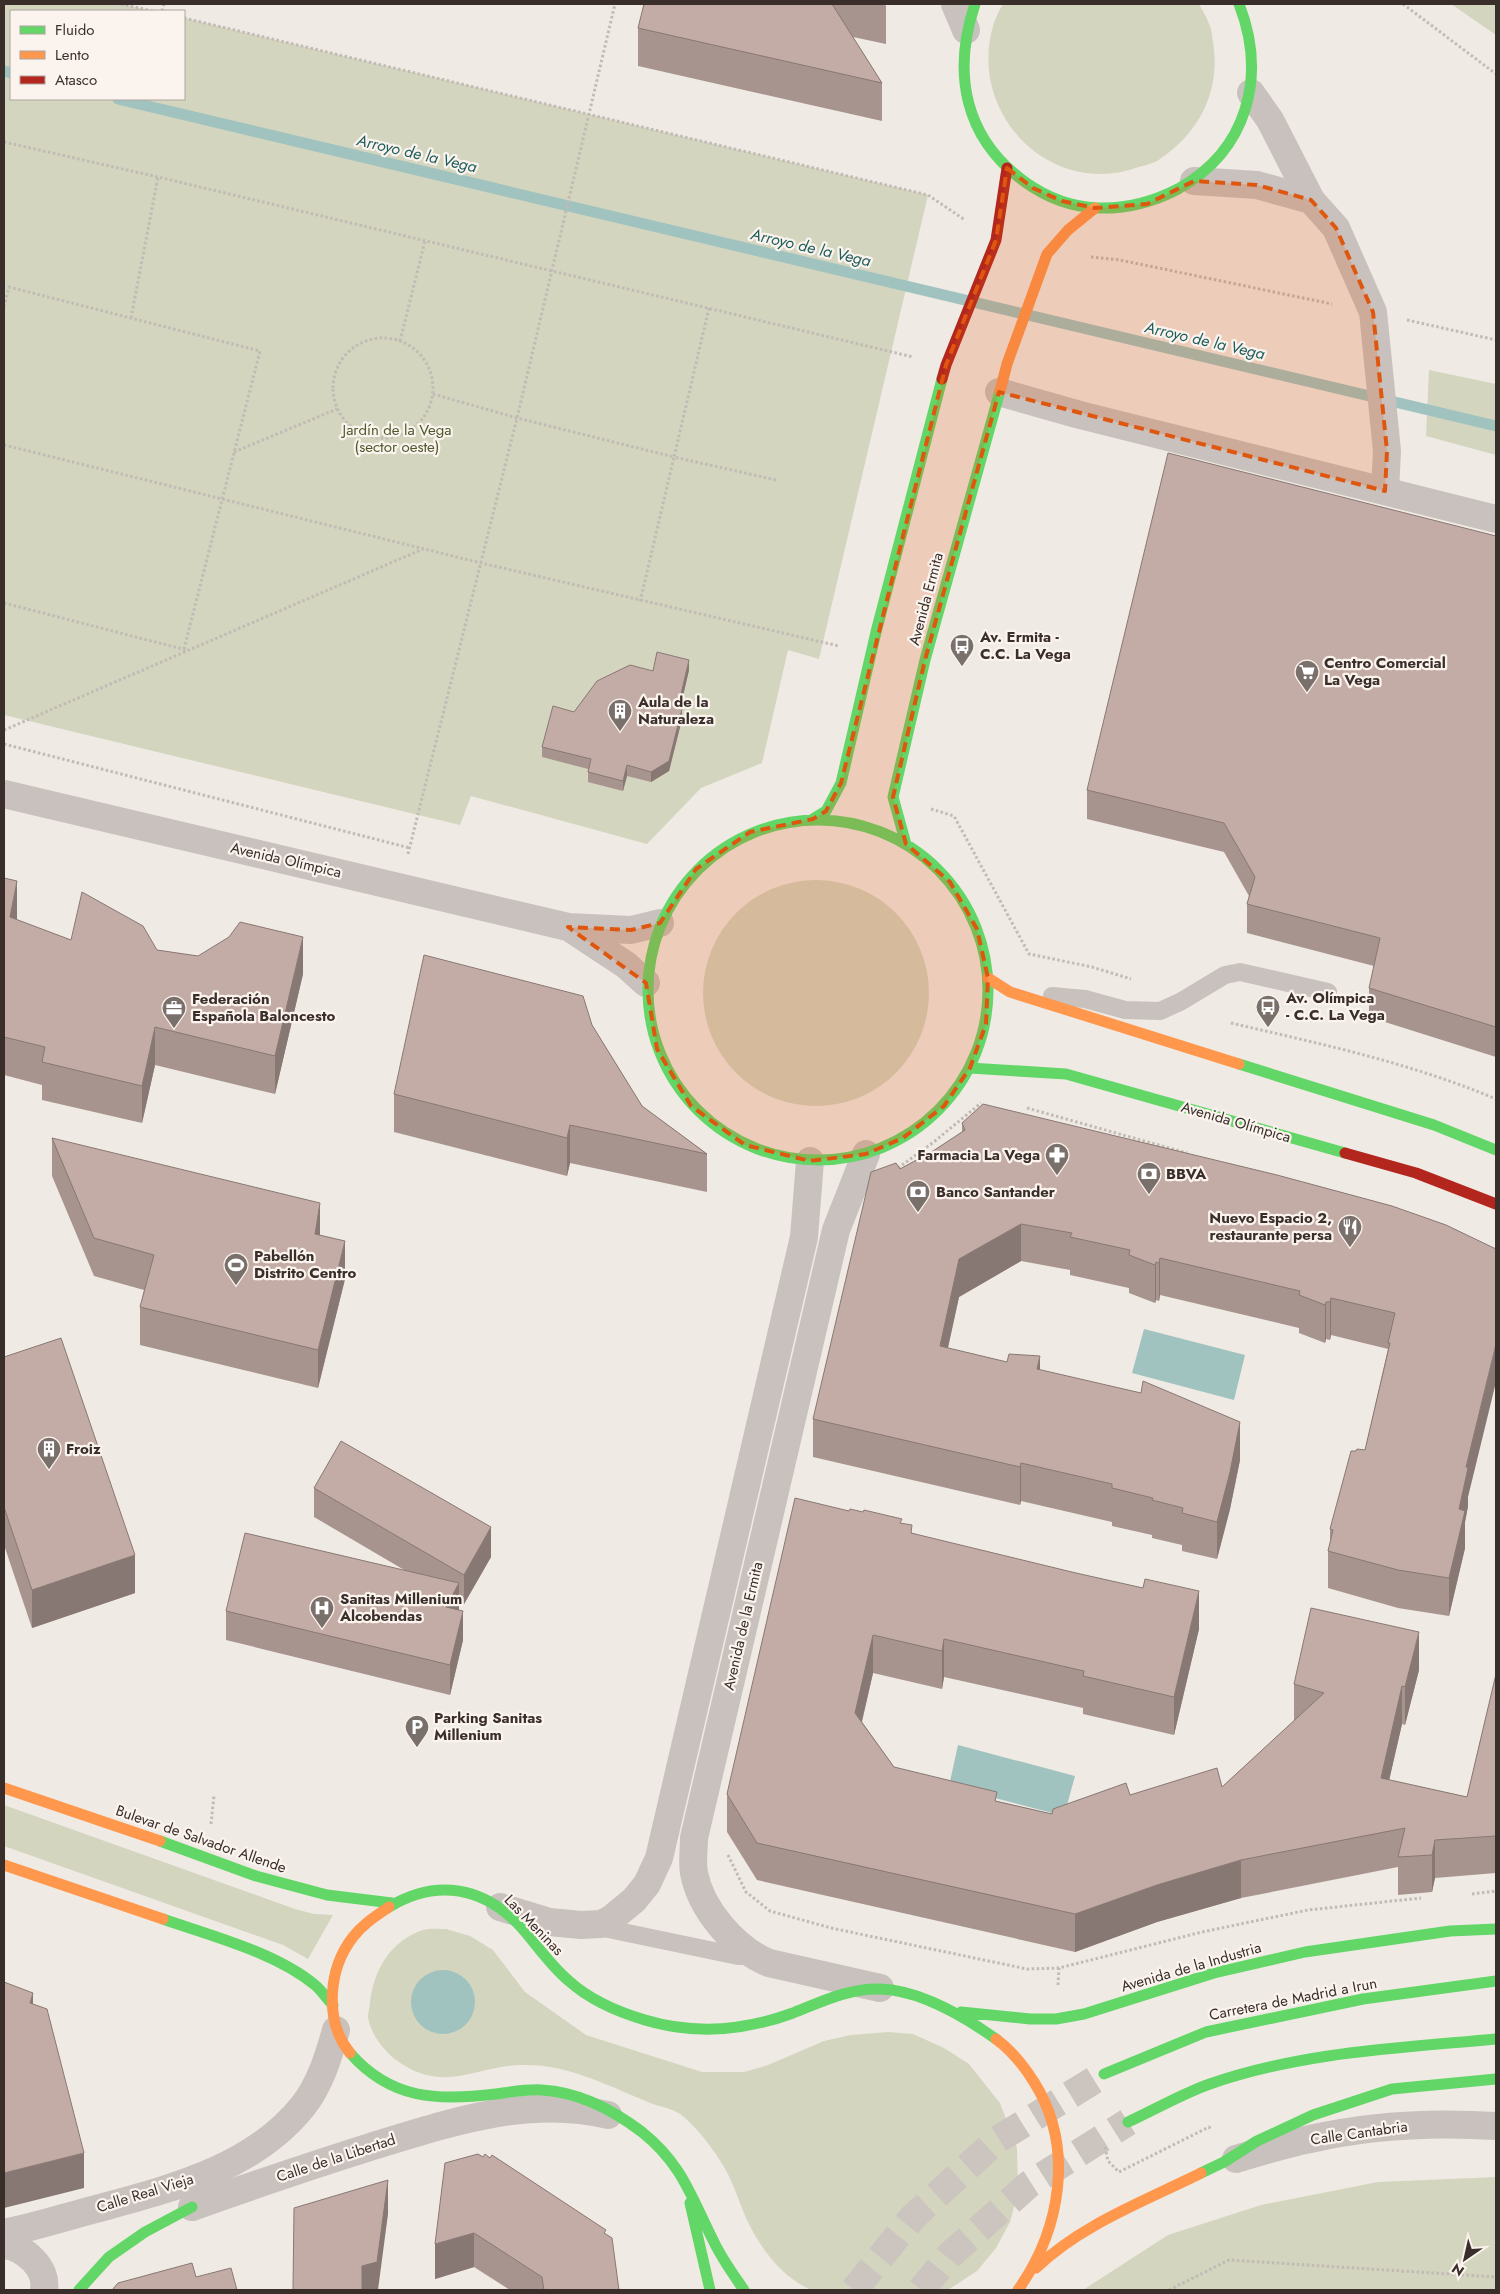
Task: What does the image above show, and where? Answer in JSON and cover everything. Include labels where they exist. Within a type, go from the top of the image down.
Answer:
[{"type":"main road","points":[[976,4],[966,30],[963,68],[968,105],[984,139],[1007,168],[1033,188],[1062,201],[1094,208],[1147,204],[1194,181],[1220,156],[1239,127],[1251,93],[1254,58],[1248,24],[1239,4]]},
{"type":"main road","points":[[813,819],[826,811],[840,783],[871,654],[946,365],[996,240],[1007,168]]},
{"type":"main road","points":[[1047,254],[1068,230],[1094,208]]},
{"type":"main road","name":"Avenida Ermita","points":[[906,844],[893,797],[924,660],[1007,364],[1047,254]]},
{"type":"main road","points":[[813,819],[862,825],[906,844],[950,882],[977,929],[988,978],[986,1024],[970,1068],[944,1106],[903,1138],[866,1154],[810,1161],[745,1145],[691,1106],[656,1049],[646,982],[650,952],[660,922],[696,869],[750,832],[813,819]]},
{"type":"main road","points":[[988,978],[1010,992],[1434,1125],[1496,1150]]},
{"type":"main road","name":"Avenida Olímpica","points":[[970,1068],[1066,1074],[1416,1173],[1496,1204]]},
{"type":"main road","name":"Bulevar de Salvador Allende","points":[[4,1788],[64,1807],[256,1876],[327,1895],[392,1903]]},
{"type":"main road","points":[[4,1865],[243,1947],[282,1964],[315,1985],[335,2017],[346,2048],[362,2065],[378,2078],[405,2093],[452,2099],[518,2091],[546,2090],[596,2103],[623,2119],[649,2138],[671,2161],[686,2182],[711,2237],[744,2290]]},
{"type":"main road","name":"Las Meninas","points":[[335,2017],[335,1979],[345,1950],[355,1934],[392,1903],[425,1891],[450,1888],[476,1895],[500,1907],[562,1976],[579,1990],[612,2009],[650,2022],[688,2029],[742,2028],[788,2014],[841,1994],[881,1988],[955,2011],[993,2035],[1022,2065],[1040,2088],[1054,2122],[1060,2153],[1059,2195],[1051,2225],[1031,2273],[1018,2290]]},
{"type":"main road","name":"Avenida de la Industria","points":[[955,2011],[1030,2019],[1056,2019],[1084,2014],[1214,1973],[1305,1952],[1450,1931],[1496,1929]]},
{"type":"main road","name":"Carretera de Madrid a Irun","points":[[1104,2074],[1206,2032],[1363,1999],[1496,1981]]},
{"type":"main road","points":[[1128,2122],[1207,2085],[1278,2066],[1370,2051],[1496,2039]]},
{"type":"main road","points":[[1031,2273],[1054,2251],[1088,2229],[1224,2162],[1257,2141],[1313,2115],[1392,2089],[1496,2079]]},
{"type":"main road","points":[[686,2182],[710,2290]]},
{"type":"main road","name":"Calle de la Libertad","points":[[79,2290],[109,2257],[145,2232],[192,2206]]},
{"type":"street","points":[[955,4],[966,30]]},
{"type":"street","points":[[1251,93],[1270,120],[1311,200],[1336,228],[1374,321],[1387,451],[1385,491]]},
{"type":"street","points":[[1194,181],[1257,185],[1311,200]]},
{"type":"street","points":[[999,392],[1080,415],[1496,520]]},
{"type":"street","name":"Avenida Olímpica","points":[[4,794],[401,886],[568,927],[631,930],[660,922]]},
{"type":"street","name":"Avenida Olímpica","points":[[568,927],[626,965],[646,982]]},
{"type":"street","name":"Avenida de la Ermita","points":[[866,1154],[836,1230],[694,1838],[694,1872],[700,1890],[712,1913],[736,1941],[753,1956],[778,1965],[881,1988]]},
{"type":"street","name":"Avenida de la Ermita","points":[[500,1907],[550,1922],[591,1926],[601,1924],[611,1919],[634,1900],[647,1884],[659,1858],[804,1237],[810,1161]]},
{"type":"street","name":"Calle Real Vieja","points":[[4,2233],[169,2189],[245,2156],[289,2122],[304,2105],[319,2079],[335,2017]]},
{"type":"street","name":"Calle de la Libertad","points":[[192,2206],[309,2166],[418,2132],[508,2111],[538,2108],[588,2110],[623,2119]]},
{"type":"street","name":"Calle Cantabria","points":[[1224,2162],[1309,2139],[1375,2128],[1442,2123],[1496,2126]]},
{"type":"street","points":[[4,2245],[12,2246],[37,2263],[46,2282],[44,2290]]},
{"type":"lane","points":[[1010,992],[1085,999],[1125,1010],[1160,1011],[1180,1002],[1225,974],[1240,972],[1328,992]]},
{"type":"lane","points":[[591,1926],[738,1956],[753,1956]]},
{"type":"path","points":[[121,4],[148,10]]},
{"type":"path","points":[[401,886],[552,271],[577,156],[590,114],[615,4]]},
{"type":"path","points":[[1402,4],[1496,74]]},
{"type":"path","points":[[185,18],[928,195],[996,240]]},
{"type":"path","points":[[4,142],[946,365]]},
{"type":"path","points":[[131,318],[158,177]]},
{"type":"path","points":[[400,341],[425,241]]},
{"type":"path","points":[[1047,254],[1120,260],[1374,321],[1496,340]]},
{"type":"path","points":[[4,307],[9,286],[260,351],[184,649]]},
{"type":"path","points":[[640,602],[709,308]]},
{"type":"path","points":[[384,338],[400,341],[415,349],[426,362],[433,377],[433,394],[430,408],[412,430],[398,436],[384,438],[363,434],[346,421],[337,409],[333,393],[334,376],[341,361],[352,348],[367,340],[384,338]]},
{"type":"path","points":[[433,394],[516,418],[776,480]]},
{"type":"path","points":[[234,452],[337,409]]},
{"type":"path","points":[[4,444],[640,602],[871,654]]},
{"type":"path","points":[[4,730],[423,549]]},
{"type":"path","points":[[4,603],[189,650]]},
{"type":"path","points":[[4,744],[410,848]]},
{"type":"path","points":[[893,797],[954,816],[1029,954],[1092,967],[1154,986],[1180,1002],[1193,1014],[1358,1052],[1450,1080],[1496,1099]]},
{"type":"path","points":[[892,1172],[935,1142],[988,1097]]},
{"type":"path","points":[[1023,1106],[1191,1154]]},
{"type":"path","points":[[727,1852],[746,1892],[770,1911],[831,1928],[1027,1969],[1059,1968],[1202,1932],[1308,1910],[1426,1898]]},
{"type":"path","points":[[1471,1894],[1496,1891]]},
{"type":"path","points":[[1169,2290],[1229,2260],[1496,2277]]},
{"type":"highlighted area","points":[[1007,168],[1033,188],[1062,201],[1095,208],[1147,204],[1194,181],[1257,185],[1311,200],[1336,228],[1373,312],[1387,451],[1385,491],[999,392],[925,660],[893,797],[906,844],[950,882],[977,929],[988,978],[986,1024],[970,1068],[944,1106],[903,1138],[866,1154],[810,1161],[745,1145],[691,1106],[657,1049],[646,983],[568,927],[631,930],[660,923],[696,869],[750,832],[813,819],[826,811],[841,783],[946,365],[996,240]]},
{"type":"green space","name":"Jardín de la Vega (sector oeste)","points":[[4,4],[121,4],[148,10],[10,10],[10,100],[185,100],[185,18],[928,195],[819,659],[788,650],[762,763],[701,788],[647,844],[471,796],[460,825],[4,715]]},
{"type":"green space","points":[[1003,4],[1199,4],[1211,28],[1215,60],[1214,77],[1210,93],[1196,123],[1174,148],[1158,160],[1116,173],[1093,174],[1071,170],[1050,161],[1031,149],[1015,133],[1002,113],[990,81],[988,58],[991,35]]},
{"type":"green space","points":[[1451,4],[1496,4],[1496,35]]},
{"type":"green space","points":[[1429,370],[1496,384],[1496,455],[1426,436]]},
{"type":"green space","points":[[816,880],[838,882],[869,893],[896,913],[916,940],[927,971],[929,993],[927,1015],[916,1046],[896,1073],[869,1093],[838,1104],[816,1106],[794,1104],[763,1093],[736,1073],[716,1046],[705,1015],[703,993],[705,971],[716,940],[736,913],[763,893],[794,882]]},
{"type":"green space","points":[[4,1805],[295,1909],[314,1914],[333,1915],[308,1959],[283,1945],[4,1846]]},
{"type":"green space","points":[[446,1929],[470,1936],[493,1950],[525,1992],[586,2035],[702,2072],[744,2072],[768,2065],[824,2041],[851,2035],[888,2032],[913,2034],[944,2048],[969,2064],[1000,2103],[1017,2148],[1018,2192],[1010,2222],[996,2248],[977,2271],[948,2290],[811,2290],[792,2279],[768,2255],[750,2226],[728,2174],[720,2161],[706,2140],[677,2112],[591,2078],[543,2066],[509,2066],[461,2076],[446,2077],[430,2076],[414,2071],[391,2056],[382,2047],[375,2035],[368,2017],[372,1990],[380,1968],[401,1941],[423,1930]]},
{"type":"green space","points":[[1496,2177],[1496,2290],[1083,2290],[1168,2235],[1261,2205],[1378,2182]]},
{"type":"water","points":[[1144,1329],[1245,1355],[1234,1400],[1132,1373]]},
{"type":"water","points":[[958,1745],[1075,1776],[1064,1816],[949,1786]]},
{"type":"water","points":[[437,1970],[449,1970],[466,1979],[473,1990],[475,2002],[473,2014],[466,2025],[449,2034],[437,2034],[425,2029],[416,2020],[411,2008],[411,1996],[416,1984],[425,1975]]},
{"type":"building","points":[[644,4],[832,4],[882,83],[638,28]]},
{"type":"building","name":"Centro Comercial La Vega","points":[[1168,453],[1496,536],[1496,1027],[1369,988],[1380,938],[1247,904],[1255,877],[1224,823],[1087,790]]},
{"type":"building","name":"Aula de la Naturaleza","points":[[657,652],[689,660],[678,707],[682,709],[669,761],[651,772],[627,765],[623,781],[588,772],[591,759],[542,747],[553,706],[574,712],[597,681],[630,665],[653,671]]},
{"type":"building","points":[[4,878],[17,881],[10,917],[71,940],[82,892],[143,926],[157,950],[198,956],[229,937],[240,922],[303,937],[275,1056],[155,1027],[142,1086],[42,1062],[45,1047],[4,1037]]},
{"type":"building","points":[[424,955],[583,996],[592,1025],[642,1106],[707,1154],[570,1125],[567,1138],[394,1094]]},
{"type":"building","points":[[983,1104],[1277,1175],[1392,1206],[1446,1225],[1496,1249],[1496,1344],[1466,1467],[1468,1468],[1459,1509],[1465,1511],[1449,1578],[1398,1570],[1328,1551],[1333,1530],[1330,1529],[1351,1451],[1356,1451],[1357,1449],[1365,1450],[1390,1343],[1388,1343],[1395,1313],[1331,1298],[1330,1302],[1326,1302],[1325,1305],[1299,1295],[1300,1291],[1160,1258],[1159,1263],[1156,1262],[1155,1265],[1129,1255],[1130,1250],[1070,1237],[1072,1233],[1021,1224],[959,1259],[940,1346],[1007,1362],[1009,1354],[1040,1356],[1037,1369],[1141,1393],[1143,1381],[1240,1422],[1217,1522],[1182,1513],[1183,1508],[1152,1500],[1153,1498],[1112,1488],[1112,1484],[1021,1463],[1020,1467],[813,1419],[871,1172],[896,1163],[900,1169],[933,1151],[965,1130],[962,1123]]},
{"type":"building","name":"Pabellón Distrito Centro","points":[[52,1138],[320,1203],[315,1234],[345,1241],[318,1350],[140,1307],[154,1255],[94,1238]]},
{"type":"building","name":"Froiz","points":[[61,1338],[135,1555],[32,1590],[4,1507],[4,1357]]},
{"type":"building","points":[[341,1441],[491,1527],[464,1575],[314,1488]]},
{"type":"building","points":[[795,1498],[849,1511],[850,1509],[863,1512],[864,1510],[902,1519],[900,1523],[912,1525],[911,1533],[1076,1573],[1143,1588],[1145,1579],[1199,1591],[1174,1697],[1083,1676],[1084,1671],[944,1639],[942,1651],[873,1635],[855,1713],[894,1767],[997,1792],[995,1801],[1052,1814],[1053,1809],[1126,1783],[1130,1795],[1217,1768],[1222,1787],[1324,1693],[1294,1684],[1311,1608],[1419,1632],[1405,1687],[1402,1686],[1381,1778],[1467,1797],[1496,1674],[1496,1836],[1435,1840],[1432,1855],[1398,1857],[1405,1828],[1241,1860],[1157,1885],[1075,1914],[757,1843],[727,1794]]},
{"type":"building","points":[[245,1533],[459,1583],[446,1607],[463,1611],[450,1665],[226,1611]]},
{"type":"building","points":[[4,1982],[33,1993],[30,2003],[47,2009],[84,2153],[4,2173]]},
{"type":"building","points":[[478,2154],[483,2157],[485,2154],[490,2158],[492,2155],[606,2230],[604,2233],[612,2238],[619,2290],[544,2290],[542,2277],[474,2233],[435,2244],[445,2163]]},
{"type":"building","points":[[388,2180],[377,2262],[362,2266],[362,2290],[293,2290],[294,2208]]},
{"type":"building","points":[[192,2263],[196,2277],[231,2268],[237,2290],[112,2290],[118,2283]]},
{"type":"waterway","name":"Arroyo de la Vega","points":[[4,71],[10,73]]},
{"type":"waterway","name":"Arroyo de la Vega","points":[[122,100],[1496,426]]},
{"type":"tunnel","points":[[854,2290],[913,2217],[997,2140],[1104,2074]]},
{"type":"tunnel","points":[[921,2290],[949,2256],[1028,2185],[1128,2122]]},
{"type":"traffic: fast","points":[[975,4],[968,30],[965,79],[976,125],[988,145],[1004,165],[1025,182],[1042,192],[1079,206],[1098,208],[1140,204],[1159,198],[1178,189],[1202,173],[1221,154],[1235,132],[1245,109],[1250,84],[1251,58],[1247,31],[1239,4]]},
{"type":"traffic: fast","points":[[813,819],[826,811],[841,783],[876,632],[942,379]]},
{"type":"traffic: fast","points":[[906,844],[893,797],[925,660],[1000,391]]},
{"type":"traffic: fast","points":[[818,820],[851,824],[883,833],[912,849],[938,870],[959,896],[975,925],[984,957],[988,990],[984,1023],[975,1055],[959,1084],[938,1110],[912,1131],[883,1147],[851,1156],[818,1160],[785,1156],[753,1147],[724,1131],[698,1110],[677,1084],[661,1055],[652,1023],[648,990],[652,957],[661,925],[677,896],[698,870],[724,849],[753,833],[785,824],[818,820]]},
{"type":"traffic: fast","points":[[1239,1064],[1434,1125],[1496,1150]]},
{"type":"traffic: fast","points":[[970,1068],[1066,1074],[1345,1153]]},
{"type":"traffic: fast","points":[[160,1841],[256,1876],[327,1895],[392,1903]]},
{"type":"traffic: fast","points":[[389,1907],[425,1892],[442,1890],[476,1895],[507,1913],[556,1968],[577,1988],[605,2005],[664,2025],[701,2029],[738,2027],[775,2019],[846,1993],[880,1989],[926,1999],[956,2014],[996,2039]]},
{"type":"traffic: fast","points":[[163,1919],[242,1946],[281,1963],[315,1985],[333,2005]]},
{"type":"traffic: fast","points":[[961,2012],[1030,2019],[1056,2019],[1084,2014],[1214,1973],[1305,1952],[1450,1931],[1496,1929]]},
{"type":"traffic: fast","points":[[1104,2074],[1206,2032],[1363,1999],[1496,1981]]},
{"type":"traffic: fast","points":[[1128,2122],[1207,2085],[1278,2065],[1350,2053],[1496,2039]]},
{"type":"traffic: fast","points":[[350,2053],[366,2069],[382,2080],[417,2094],[454,2097],[530,2090],[555,2091],[582,2098],[619,2116],[656,2144],[677,2169],[721,2254],[744,2290]]},
{"type":"traffic: fast","points":[[1201,2173],[1224,2162],[1257,2141],[1313,2115],[1392,2089],[1496,2079]]},
{"type":"traffic: fast","points":[[690,2203],[710,2290]]},
{"type":"traffic: fast","points":[[79,2290],[109,2257],[145,2232],[192,2207]]},
{"type":"traffic: slow","points":[[1000,391],[1007,364],[1047,254],[1068,230],[1095,208]]},
{"type":"traffic: slow","points":[[988,978],[1010,992],[1239,1064]]},
{"type":"traffic: slow","points":[[4,1788],[160,1841]]},
{"type":"traffic: slow","points":[[4,1865],[163,1919]]},
{"type":"traffic: slow","points":[[350,2053],[336,2026],[333,2011],[332,1995],[338,1964],[357,1932],[389,1907]]},
{"type":"traffic: slow","points":[[996,2039],[1007,2048],[1026,2070],[1047,2107],[1055,2133],[1058,2160],[1057,2188],[1053,2215],[1033,2266],[1018,2290]]},
{"type":"traffic: slow","points":[[1036,2268],[1054,2252],[1094,2226],[1201,2173]]},
{"type":"traffic: jam","points":[[942,379],[996,240],[1007,168]]},
{"type":"traffic: jam","points":[[1345,1153],[1416,1173],[1496,1204]]},
{"type":"place","name":"Av. Ermita - C.C. La Vega","points":[[962,667]]},
{"type":"place","name":"Centro Comercial La Vega","points":[[1307,693]]},
{"type":"place","name":"Aula de la Naturaleza","points":[[620,732]]},
{"type":"place","name":"Av. Olímpica - C.C. La Vega","points":[[1268,1028]]},
{"type":"place","name":"Federación Española Baloncesto","points":[[174,1029]]},
{"type":"place","name":"Farmacia La Vega","points":[[1057,1176]]},
{"type":"place","name":"BBVA","points":[[1149,1195]]},
{"type":"place","name":"Banco Santander","points":[[918,1213]]},
{"type":"place","name":"Nuevo Espacio 2, restaurante persa","points":[[1350,1248]]},
{"type":"place","name":"Pabellón Distrito Centro","points":[[236,1286]]},
{"type":"place","name":"Froiz","points":[[49,1470]]},
{"type":"place","name":"Sanitas Millenium Alcobendas","points":[[322,1629]]},
{"type":"place","name":"Parking Sanitas Millenium","points":[[417,1748]]}]
